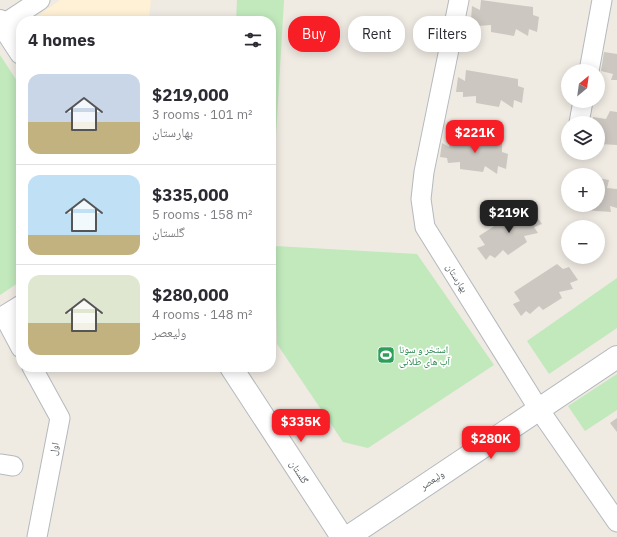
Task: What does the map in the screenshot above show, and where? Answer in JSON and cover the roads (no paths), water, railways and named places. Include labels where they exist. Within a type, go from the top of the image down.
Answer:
[{"type":"main road","points":[[1,23],[16,46]]},
{"type":"main road","name":"ولیعصر","points":[[348,537],[538,408],[617,357]]},
{"type":"main road","name":"گلستان","points":[[234,372],[342,537]]},
{"type":"street","points":[[1,23],[40,0]]},
{"type":"street","name":"بهارستان","points":[[459,0],[424,172],[422,199],[423,220],[425,227],[538,408],[617,522]]},
{"type":"street","points":[[589,64],[602,0]]},
{"type":"street","points":[[16,308],[2,317],[16,340]]},
{"type":"street","name":"اول","points":[[35,372],[60,418],[37,537]]},
{"type":"place","name":"استخر و سونا آب های طلائی","points":[[386,355]]}]
